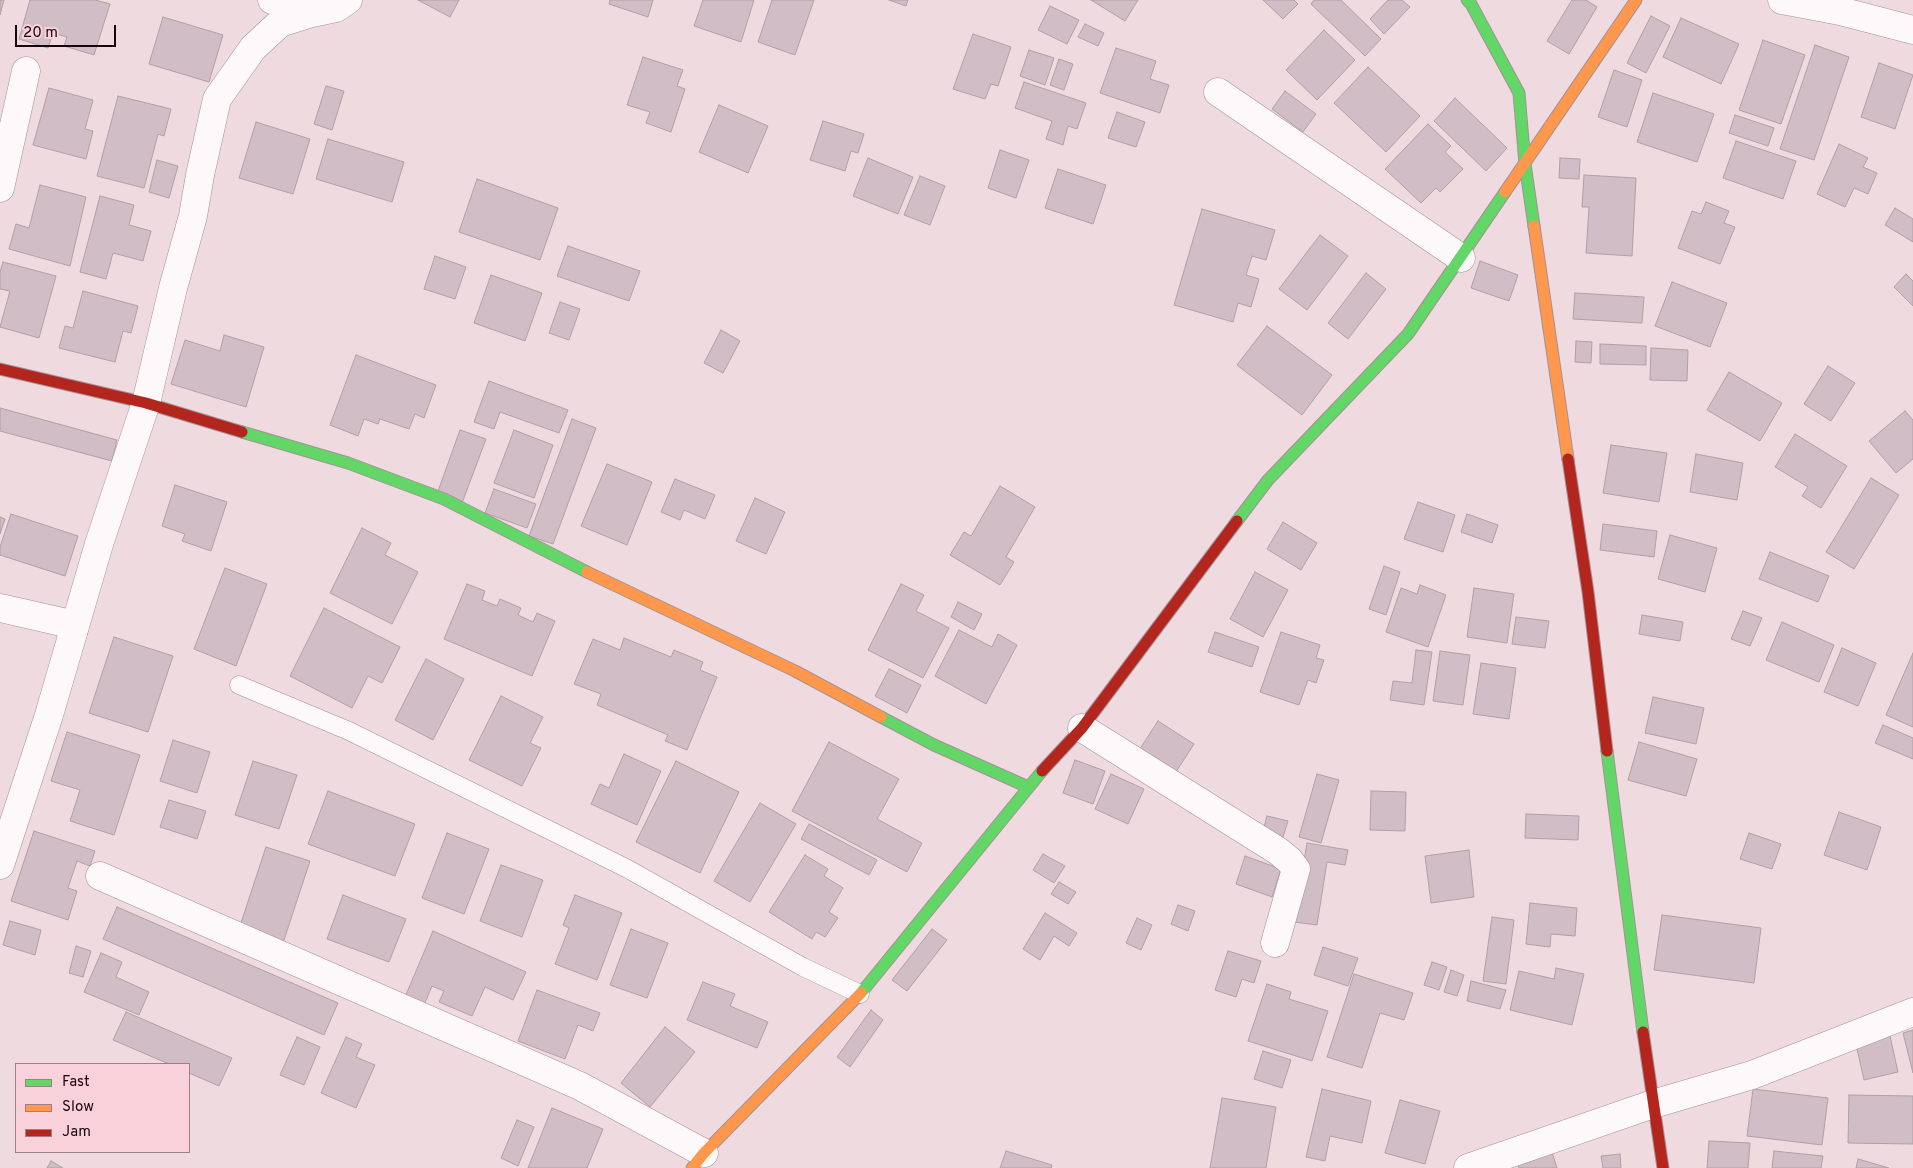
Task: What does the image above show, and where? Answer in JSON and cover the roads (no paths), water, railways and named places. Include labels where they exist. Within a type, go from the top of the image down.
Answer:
[{"type":"street","points":[[272,0],[312,13]]},
{"type":"street","points":[[0,864],[49,715],[102,534],[146,403],[173,288],[193,216],[217,99],[253,48],[280,23],[336,8],[348,0]]},
{"type":"street","points":[[1467,0],[1471,4],[1519,93],[1525,164],[1588,592],[1653,1104],[1663,1168]]},
{"type":"street","points":[[100,876],[580,1086],[698,1161],[860,994],[1028,787],[1082,728],[1268,480],[1408,334],[1636,0]]},
{"type":"street","points":[[1782,0],[1840,10],[1913,30]]},
{"type":"street","points":[[0,188],[26,71]]},
{"type":"street","points":[[1218,92],[1461,258]]},
{"type":"street","points":[[0,369],[146,403],[348,463],[444,500],[568,563],[794,670],[934,746],[1028,787]]},
{"type":"street","points":[[0,608],[75,625]]},
{"type":"street","points":[[1082,728],[1290,860],[1296,869],[1275,942]]},
{"type":"street","points":[[1468,1168],[1653,1104],[1752,1075],[1913,1012]]},
{"type":"lane","points":[[239,685],[350,732],[626,868],[803,967],[860,994]]}]
